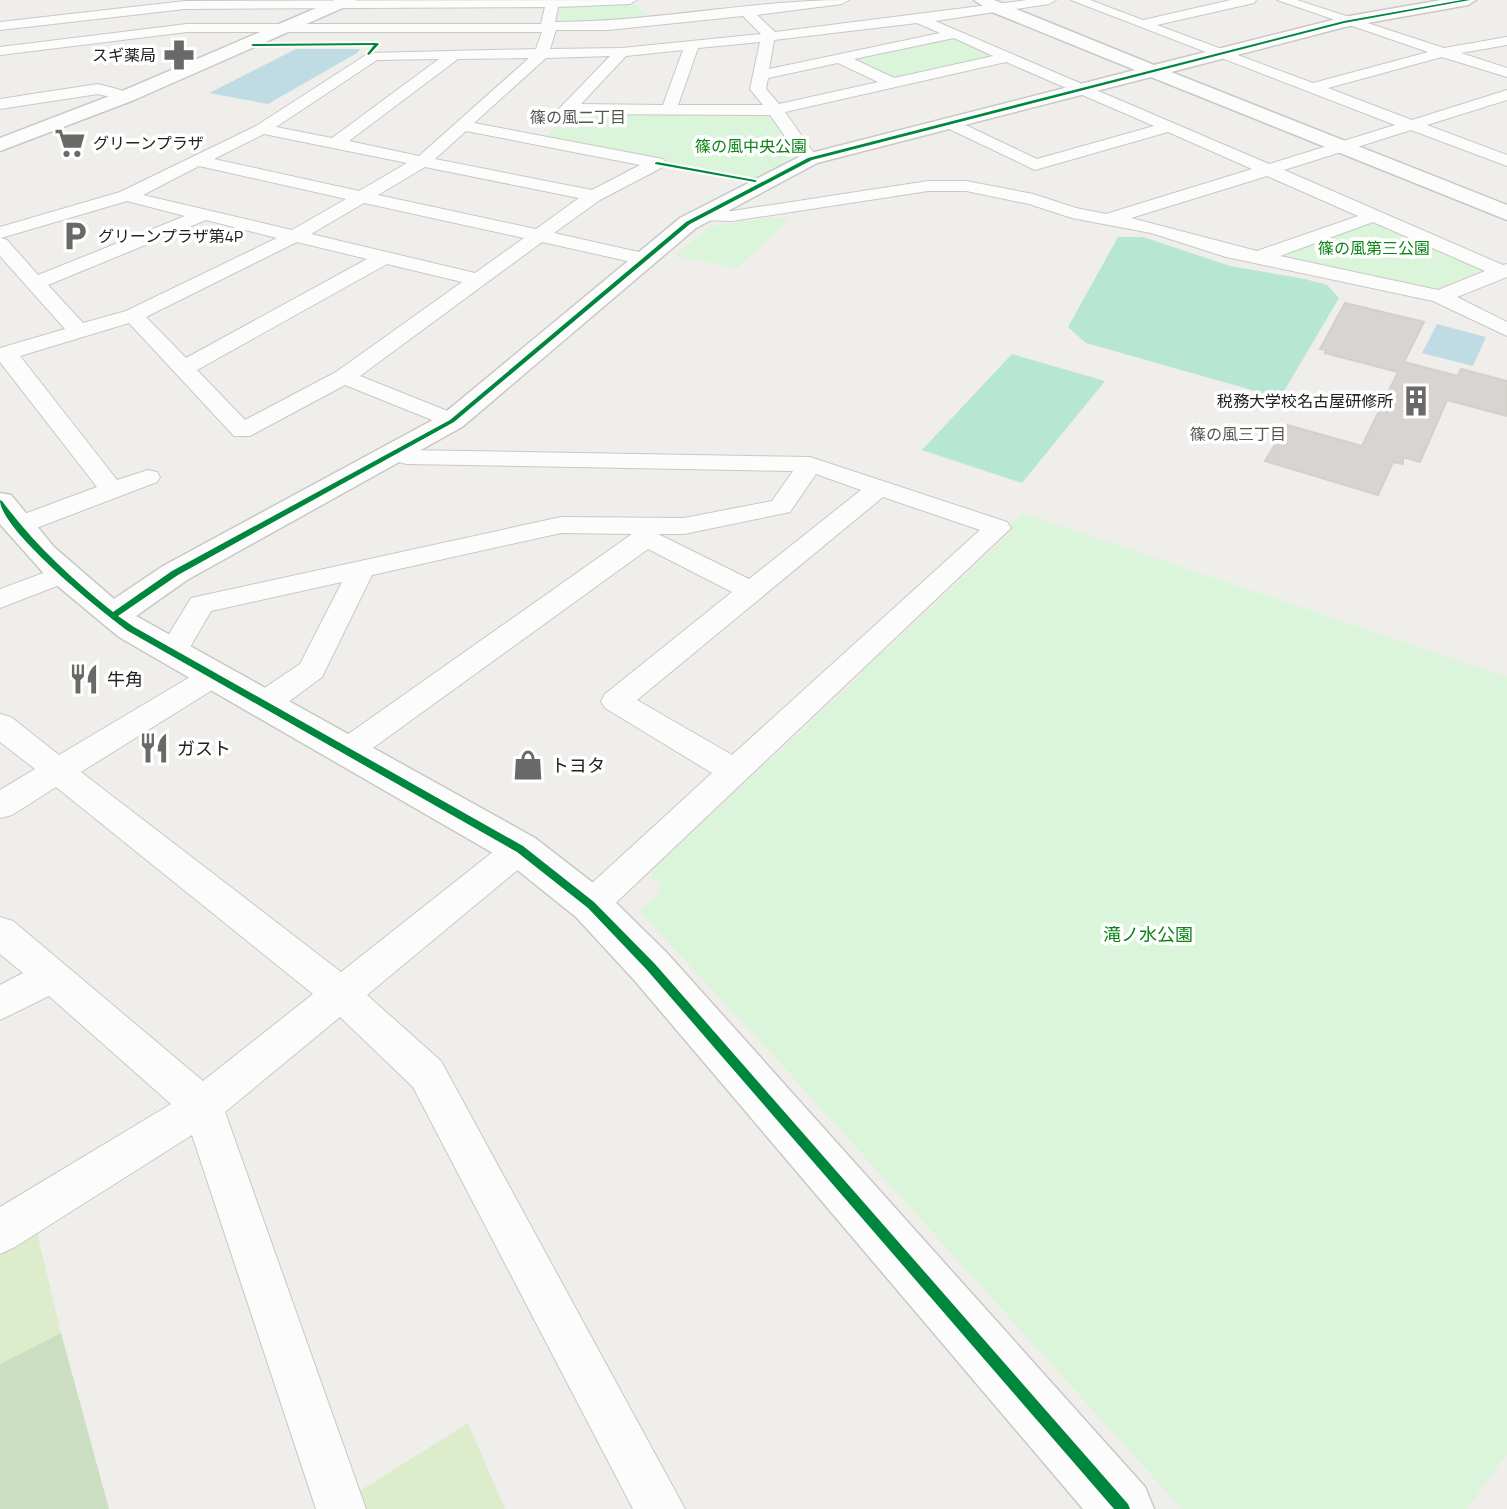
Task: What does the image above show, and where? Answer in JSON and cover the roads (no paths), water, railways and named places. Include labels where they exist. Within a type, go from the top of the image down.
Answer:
[{"type":"street","points":[[103,0],[132,9]]},
{"type":"street","points":[[229,0],[244,4]]},
{"type":"street","points":[[0,26],[132,9],[244,4],[632,0],[656,22]]},
{"type":"street","points":[[0,51],[112,42],[187,28],[548,28],[656,22],[842,0]]},
{"type":"street","points":[[0,233],[126,196],[262,129],[374,56],[622,52],[919,19],[990,5],[1049,0]]},
{"type":"street","points":[[1078,0],[1507,161]]},
{"type":"street","points":[[1142,24],[1249,0]]},
{"type":"street","points":[[1284,0],[1507,73]]},
{"type":"street","points":[[113,616],[175,573],[452,421],[701,215],[810,159],[1350,21],[1468,0]]},
{"type":"street","points":[[0,145],[127,96],[343,2]]},
{"type":"street","points":[[112,490],[3,354],[133,315],[295,236],[423,161],[541,55],[548,28],[547,2]]},
{"type":"street","points":[[990,5],[1507,213]]},
{"type":"street","points":[[112,42],[132,9]]},
{"type":"street","points":[[746,12],[768,30],[758,89],[810,159]]},
{"type":"street","points":[[919,19],[1505,271]]},
{"type":"street","points":[[761,75],[955,34]]},
{"type":"street","points":[[1312,88],[1443,52],[1507,41]]},
{"type":"street","points":[[669,109],[692,46]]},
{"type":"street","points":[[538,139],[622,52]]},
{"type":"street","points":[[336,144],[454,55]]},
{"type":"street","points":[[568,109],[775,110],[1007,57]]},
{"type":"street","points":[[841,58],[891,83]]},
{"type":"street","points":[[0,104],[97,89],[127,96]]},
{"type":"street","points":[[1107,219],[1507,96]]},
{"type":"street","points":[[949,123],[1035,165]]},
{"type":"street","points":[[133,315],[242,430],[344,377],[594,196],[657,163],[463,126]]},
{"type":"street","points":[[966,186],[1168,127]]},
{"type":"street","points":[[262,129],[594,196]]},
{"type":"street","points":[[198,161],[645,260]]},
{"type":"street","points":[[701,215],[732,216],[928,186],[966,186],[1033,199],[1072,213],[1154,228],[1226,251],[1440,296],[1507,330]]},
{"type":"street","points":[[126,196],[478,279]]},
{"type":"street","points":[[35,283],[203,215]]},
{"type":"street","points":[[1256,257],[1374,216]]},
{"type":"street","points":[[0,244],[78,331]]},
{"type":"street","points":[[183,369],[384,258]]},
{"type":"street","points":[[1440,296],[1505,271]]},
{"type":"street","points":[[344,377],[452,421]]},
{"type":"street","points":[[395,454],[407,457],[810,464],[998,528],[591,905]]},
{"type":"street","points":[[172,654],[201,604],[561,525],[644,532],[781,507],[810,464]]},
{"type":"street","points":[[7,519],[112,490],[148,477]]},
{"type":"street","points":[[735,772],[616,701],[880,487]]},
{"type":"street","points":[[7,519],[85,595],[113,616],[172,654],[265,703],[520,849],[591,905],[651,967],[1123,1509]]},
{"type":"street","points":[[644,532],[752,591]]},
{"type":"street","points":[[348,750],[644,532]]},
{"type":"street","points":[[265,703],[312,670],[362,568]]},
{"type":"street","points":[[0,599],[65,573]]},
{"type":"street","points":[[0,806],[215,675]]},
{"type":"street","points":[[0,725],[342,995],[427,1074],[660,1509]]},
{"type":"street","points":[[0,1232],[203,1106],[520,849]]},
{"type":"street","points":[[0,932],[203,1106],[341,1509]]},
{"type":"street","points":[[0,1004],[52,976]]},
{"type":"water","points":[[296,49],[360,49],[268,104],[209,93]]},
{"type":"water","points":[[1437,324],[1486,337],[1473,366],[1422,353]]},
{"type":"place","name":"スギ薬局","points":[[179,55]]},
{"type":"place","name":"グリーンプラザ","points":[[70,143]]},
{"type":"place","name":"グリーンプラザ第4P","points":[[75,236]]},
{"type":"place","name":"税務大学校名古屋研修所","points":[[1416,401]]},
{"type":"place","name":"牛角","points":[[84,679]]},
{"type":"place","name":"ガスト","points":[[154,748]]},
{"type":"place","name":"トヨタ","points":[[528,765]]},
{"type":"district","name":"篠の風二丁目","points":[[578,117]]},
{"type":"district","name":"篠の風三丁目","points":[[1238,434]]},
{"type":"park label","name":"篠の風中央公園","points":[[751,146]]},
{"type":"park label","name":"篠の風第三公園","points":[[1374,248]]},
{"type":"park label","name":"滝ノ水公園","points":[[1148,934]]}]
